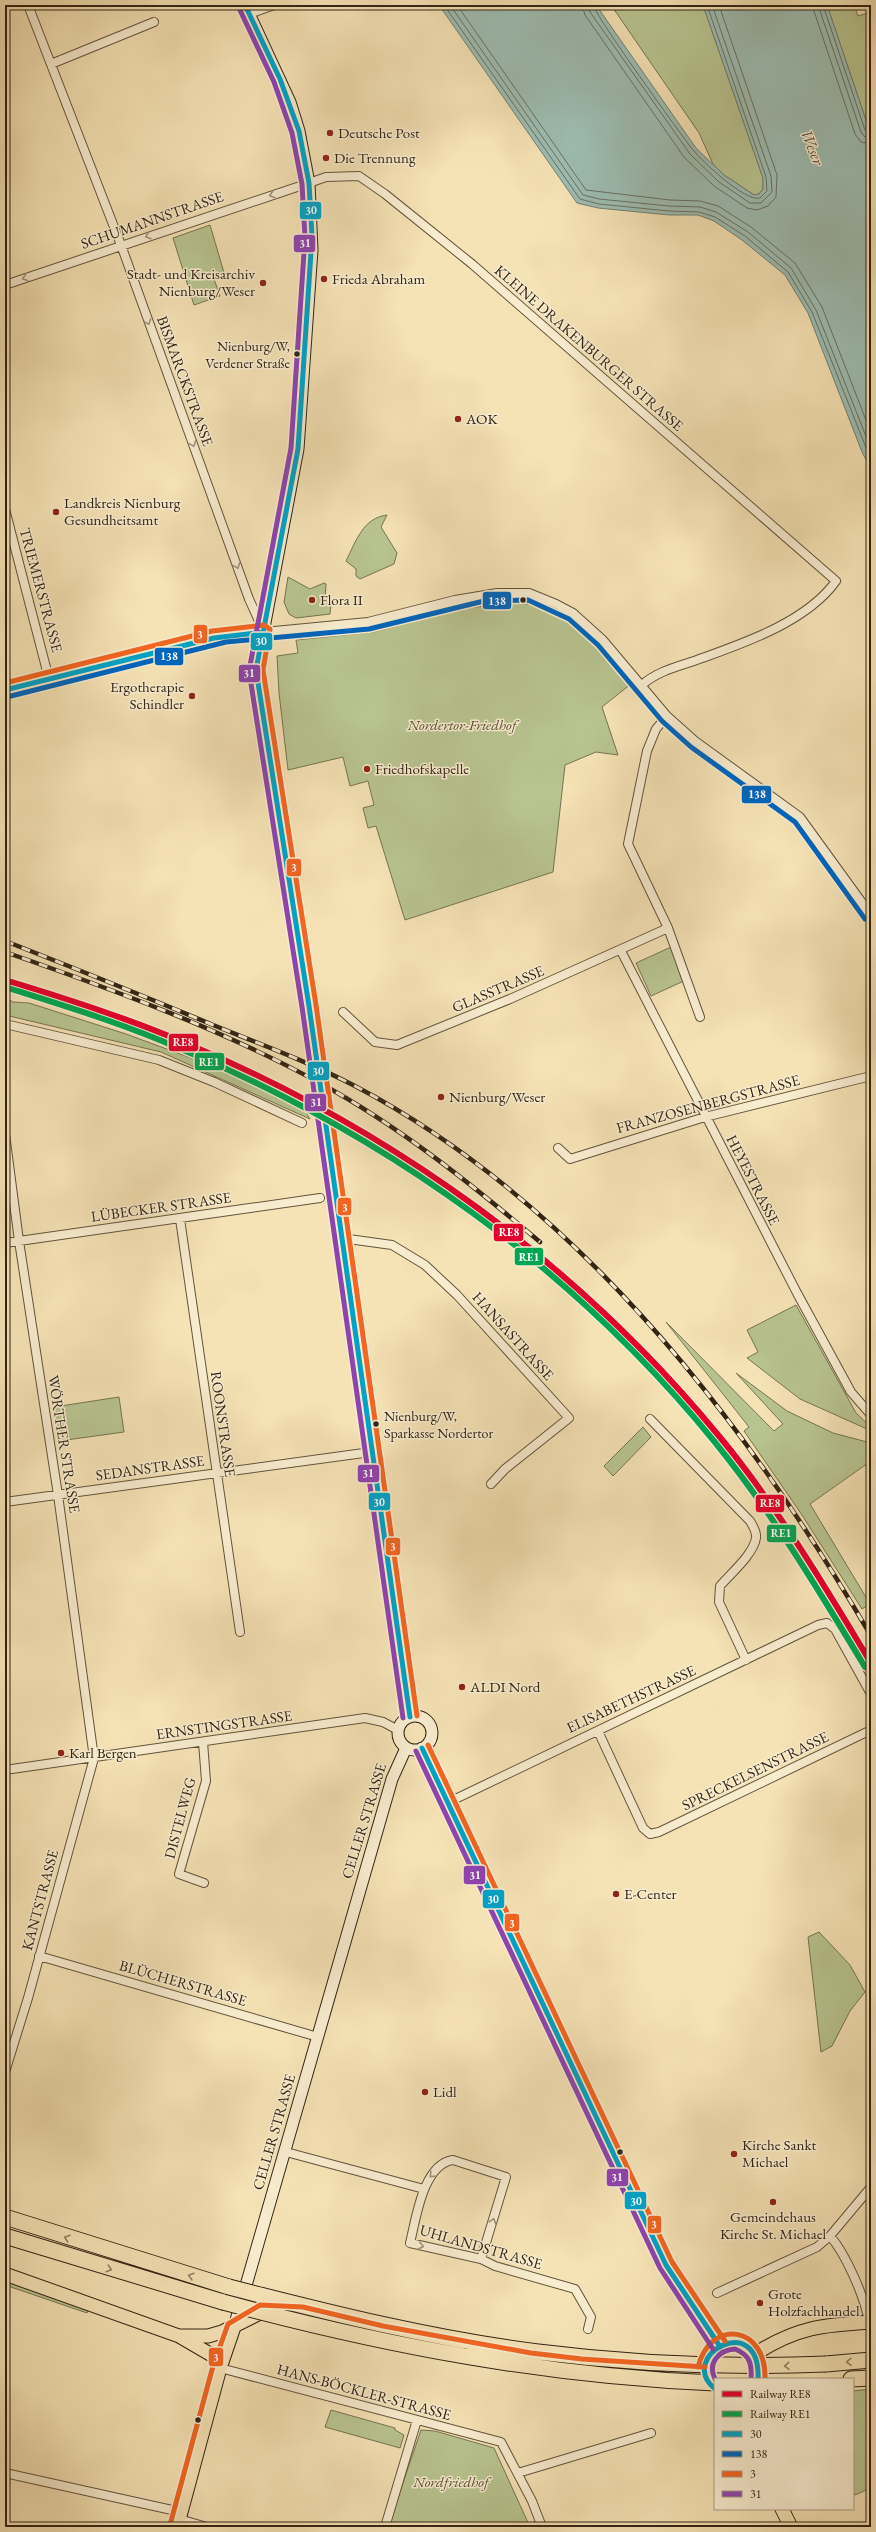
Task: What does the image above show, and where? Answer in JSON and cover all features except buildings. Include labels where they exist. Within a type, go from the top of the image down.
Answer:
[{"type":"highway","points":[[5,2217],[229,2286],[357,2318],[464,2341],[537,2352],[673,2364],[775,2366],[871,2360]]},
{"type":"highway","points":[[5,2236],[223,2302],[355,2336],[463,2358],[603,2376],[710,2379]]},
{"type":"highway","points":[[854,2379],[871,2378]]},
{"type":"main road","points":[[247,10],[290,102],[299,131],[308,183],[312,250],[300,431],[256,670],[265,736],[309,1006]]},
{"type":"main road","points":[[5,690],[214,638],[264,632]]},
{"type":"main road","points":[[324,1118],[410,1717]]},
{"type":"main road","points":[[410,1717],[426,1720],[431,1729],[429,1742],[422,1748],[414,1750],[406,1748],[399,1740],[398,1730],[403,1722],[410,1717]]},
{"type":"main road","name":"CELLER STRASSE","points":[[179,2519],[220,2368],[286,2152],[392,1779],[406,1748]]},
{"type":"main road","points":[[422,1748],[666,2265],[719,2345]]},
{"type":"main road","points":[[5,2274],[179,2336],[215,2357],[220,2368]]},
{"type":"main road","points":[[179,2336],[208,2336],[234,2326],[262,2312],[303,2314],[404,2337],[530,2360],[710,2379],[708,2356],[719,2345],[735,2341],[746,2345],[755,2354],[759,2362],[758,2378]]},
{"type":"main road","points":[[755,2354],[795,2332],[811,2328],[870,2322]]},
{"type":"main road","points":[[782,2510],[791,2527]]},
{"type":"street","name":"BISMARCKSTRASSE","points":[[28,5],[121,245],[249,599],[264,632]]},
{"type":"street","points":[[247,10],[274,5]]},
{"type":"street","points":[[51,64],[154,22]]},
{"type":"street","name":"KLEINE DRAKENBURGER STRASSE","points":[[308,183],[326,177],[358,176],[385,194],[477,269],[836,581],[825,596],[764,634],[659,674],[642,685]]},
{"type":"street","name":"SCHUMANNSTRASSE","points":[[5,285],[308,183]]},
{"type":"street","name":"TRIEMERSTRASSE","points":[[5,509],[49,679]]},
{"type":"street","points":[[264,632],[368,622],[482,594],[529,593],[556,604],[573,613],[603,640],[667,716],[695,742],[800,817],[871,915]]},
{"type":"street","points":[[667,716],[656,730],[647,751],[628,844],[668,928],[700,1017]]},
{"type":"street","name":"GLASSTRASSE","points":[[343,1012],[375,1042],[398,1045],[621,951],[668,928]]},
{"type":"street","name":"HEYESTRASSE","points":[[621,951],[705,1117],[851,1392],[871,1415]]},
{"type":"street","points":[[5,1024],[159,1060],[214,1082],[302,1123]]},
{"type":"street","name":"FRANZOSENBERGSTRASSE","points":[[558,1148],[570,1159],[705,1117],[871,1076]]},
{"type":"street","name":"WÖRTHER STRASSE","points":[[5,1134],[19,1241],[58,1495],[94,1758]]},
{"type":"street","name":"LÜBECKER STRASSE","points":[[5,1243],[320,1198]]},
{"type":"street","name":"ROONSTRASSE","points":[[180,1219],[215,1474],[240,1632]]},
{"type":"street","name":"HANSASTRASSE","points":[[341,1238],[392,1245],[425,1265],[457,1295],[569,1418],[505,1469],[491,1484]]},
{"type":"street","points":[[650,1419],[750,1521],[755,1529],[756,1538],[751,1549],[720,1586],[718,1593],[719,1602],[746,1660]]},
{"type":"street","name":"SEDANSTRASSE","points":[[5,1502],[371,1452]]},
{"type":"street","name":"ELISABETHSTRASSE","points":[[447,1802],[818,1625],[827,1624],[835,1629],[871,1694]]},
{"type":"street","name":"ERNSTINGSTRASSE","points":[[5,1770],[365,1718],[383,1722],[398,1730]]},
{"type":"street","name":"SPRECKELSENSTRASSE","points":[[598,1731],[644,1828],[650,1834],[659,1832],[871,1730]]},
{"type":"street","name":"DISTELWEG","points":[[203,1742],[206,1781],[179,1874],[204,1883]]},
{"type":"street","name":"KANTSTRASSE","points":[[5,2072],[40,1956],[94,1758]]},
{"type":"street","name":"BLÜCHERSTRASSE","points":[[40,1956],[318,2037]]},
{"type":"street","points":[[286,2152],[424,2189],[427,2180],[446,2161],[453,2160],[506,2177],[481,2259]]},
{"type":"street","points":[[717,2293],[817,2247],[830,2236],[871,2187]]},
{"type":"street","name":"UHLANDSTRASSE","points":[[424,2189],[410,2243],[481,2259],[495,2266],[576,2289],[591,2317],[588,2328]]},
{"type":"street","points":[[830,2236],[838,2246],[865,2307],[870,2322]]},
{"type":"street","name":"HANS-BÖCKLER-STRASSE","points":[[220,2368],[501,2442],[518,2473]]},
{"type":"street","points":[[385,2527],[417,2420]]},
{"type":"street","points":[[542,2527],[518,2473],[651,2433]]},
{"type":"street","points":[[5,2473],[207,2527]]},
{"type":"green space","points":[[611,5],[703,5],[763,178],[763,189],[759,194],[754,195],[724,175],[713,164],[699,133]]},
{"type":"green space","points":[[827,5],[854,5],[858,16],[871,12],[871,135]]},
{"type":"green space","points":[[210,225],[225,276],[214,279],[220,296],[194,305],[173,238]]},
{"type":"green space","points":[[387,515],[381,527],[397,553],[394,564],[360,579],[356,576],[356,569],[346,561],[357,538],[366,526],[379,517]]},
{"type":"green space","points":[[288,577],[310,589],[324,583],[326,584],[325,599],[331,604],[330,614],[296,618],[289,614],[284,602]]},
{"type":"green space","name":"Nordertor-Friedhof","points":[[513,603],[537,606],[554,612],[567,619],[602,649],[631,684],[602,707],[618,755],[596,752],[565,765],[553,872],[405,920],[376,826],[368,828],[363,808],[374,805],[368,781],[350,786],[343,757],[288,770],[279,693],[277,656],[298,653],[296,640],[373,632],[467,608]]},
{"type":"green space","points":[[671,947],[686,980],[651,996],[636,963]]},
{"type":"green space","points":[[5,997],[13,1002],[29,1003],[126,1034],[210,1065],[259,1086],[277,1098],[278,1096],[302,1106],[310,1119],[161,1052],[5,1015]]},
{"type":"green space","points":[[796,1305],[856,1413],[870,1426],[867,1429],[800,1399],[747,1358],[758,1352],[747,1330]]},
{"type":"green space","points":[[666,1322],[774,1431],[783,1424],[736,1373],[787,1411],[833,1433],[871,1443],[871,1461],[810,1504],[870,1604],[862,1609],[802,1515],[744,1431],[749,1427]]},
{"type":"green space","points":[[119,1397],[124,1432],[59,1441],[54,1407]]},
{"type":"green space","points":[[643,1427],[651,1437],[613,1476],[604,1466]]},
{"type":"green space","points":[[819,1932],[850,1965],[865,1992],[850,2011],[832,2046],[821,2052],[808,1937]]},
{"type":"green space","points":[[5,2280],[89,2308],[87,2313],[5,2285]]},
{"type":"green space","points":[[871,2389],[871,2499],[866,2490],[855,2495],[854,2492],[854,2391]]},
{"type":"green space","points":[[331,2410],[395,2428],[395,2430],[404,2435],[400,2448],[325,2427]]},
{"type":"green space","name":"Nordfriedhof","points":[[421,2430],[435,2431],[494,2448],[530,2527],[388,2527]]},
{"type":"water","name":"Weser","points":[[439,5],[596,5],[696,148],[724,175],[754,195],[759,194],[763,189],[763,178],[703,5],[827,5],[871,135],[871,469],[862,452],[808,313],[785,275],[742,240],[714,221],[698,215],[669,215],[598,208],[577,203]]},
{"type":"tunnel","points":[[309,1006],[323,1118]]},
{"type":"railway","points":[[5,941],[109,982],[338,1077],[436,1134],[512,1191],[583,1255],[650,1325],[712,1399],[769,1477],[822,1556],[871,1636]]},
{"type":"railway","points":[[5,952],[125,995],[203,1027],[280,1062],[318,1082],[377,1117],[433,1156],[540,1242]]},
{"type":"rail line","name":"RE8","points":[[5,980],[139,1024],[260,1076],[334,1115],[406,1159],[475,1206],[541,1258],[604,1313],[663,1373],[719,1436],[761,1490],[799,1546],[871,1663]]},
{"type":"rail line","name":"RE1","points":[[5,987],[138,1031],[257,1083],[331,1122],[403,1165],[472,1212],[538,1264],[600,1319],[659,1378],[714,1441],[755,1495],[774,1523],[812,1580],[865,1667]]},
{"type":"transit line","name":"30","points":[[245,5],[280,79],[299,131],[309,183],[312,237],[298,449],[256,670],[309,1006],[410,1717]]},
{"type":"transit line","name":"31","points":[[239,8],[274,82],[292,133],[302,184],[305,237],[291,448],[249,671],[302,1007],[403,1718]]},
{"type":"transit line","name":"138","points":[[7,697],[226,642],[369,629],[484,601],[528,600],[569,619],[598,645],[662,721],[691,747],[795,822],[865,919]]},
{"type":"transit line","name":"3","points":[[5,683],[212,631],[264,625],[270,629],[263,670],[316,1005],[417,1716]]},
{"type":"transit line","name":"30","points":[[5,690],[214,638],[264,632]]},
{"type":"transit line","name":"3","points":[[428,1745],[672,2262],[725,2341]]},
{"type":"transit line","name":"30","points":[[422,1748],[666,2265],[719,2345]]},
{"type":"transit line","name":"31","points":[[416,1751],[660,2268],[713,2349]]},
{"type":"transit line","name":"3","points":[[170,2525],[213,2366],[228,2324],[260,2305],[303,2307],[383,2326],[531,2353],[582,2359],[705,2367]]},
{"type":"transit line","name":"3","points":[[698,2367],[705,2351],[714,2340],[725,2335],[737,2334],[748,2339],[757,2348],[763,2361],[765,2378]]},
{"type":"transit line","name":"30","points":[[714,2388],[705,2376],[705,2364],[712,2353],[723,2345],[735,2343],[747,2346],[755,2358],[758,2378]]},
{"type":"transit line","name":"31","points":[[715,2378],[712,2368],[716,2358],[724,2352],[735,2349],[747,2357],[751,2369],[751,2378]]},
{"type":"place","name":"Deutsche Post","points":[[330,133]]},
{"type":"place","name":"Die Trennung","points":[[326,158]]},
{"type":"place","name":"Frieda Abraham","points":[[324,279]]},
{"type":"place","name":"Stadt- und Kreisarchiv Nienburg/Weser","points":[[263,283]]},
{"type":"place","name":"Nienburg/W, Verdener Straße","points":[[297,354]]},
{"type":"place","name":"AOK","points":[[458,419]]},
{"type":"place","name":"Landkreis Nienburg Gesundheitsamt","points":[[56,512]]},
{"type":"place","name":"Flora II","points":[[312,600]]},
{"type":"place","name":"Ergotherapie Schindler","points":[[192,696]]},
{"type":"place","name":"Friedhofskapelle","points":[[367,769]]},
{"type":"place","name":"Nienburg/Weser","points":[[441,1097]]},
{"type":"place","name":"Nienburg/W, Sparkasse Nordertor","points":[[376,1424]]},
{"type":"place","name":"ALDI Nord","points":[[462,1687]]},
{"type":"place","name":"Karl Bergen","points":[[61,1753]]},
{"type":"place","name":"E-Center","points":[[616,1894]]},
{"type":"place","name":"Lidl","points":[[425,2092]]},
{"type":"place","name":"Kirche Sankt Michael","points":[[734,2154]]},
{"type":"place","name":"Gemeindehaus Kirche St. Michael","points":[[773,2202]]},
{"type":"place","name":"Grote Holzfachhandel","points":[[760,2303]]}]
